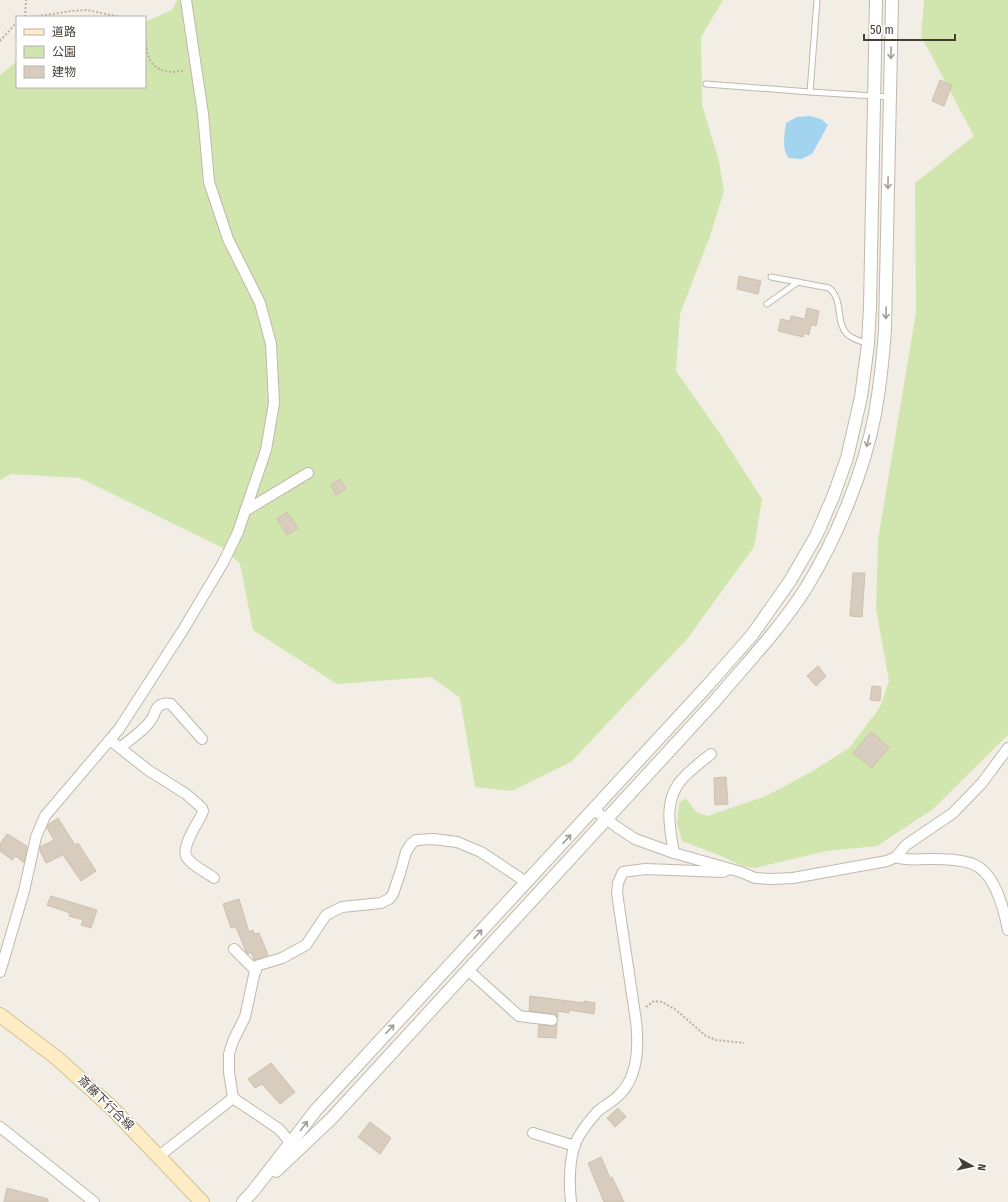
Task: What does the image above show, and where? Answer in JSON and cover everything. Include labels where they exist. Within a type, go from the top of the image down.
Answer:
[{"type":"main road","name":"斎藤下行合線","points":[[0,1015],[58,1059],[112,1108],[202,1202]]},
{"type":"street","points":[[0,972],[24,891],[36,837],[45,816],[119,729],[154,677],[223,563],[238,532],[266,450],[274,403],[271,344],[260,303],[228,240],[209,182],[202,114],[186,0]]},
{"type":"street","points":[[244,1202],[316,1110],[594,810],[752,635],[790,581],[816,536],[847,458],[862,397],[868,344],[876,0]]},
{"type":"street","points":[[254,1190],[293,1156],[332,1118],[715,701],[774,633],[806,588],[850,500],[865,456],[875,415],[881,377],[885,330],[892,0]]},
{"type":"street","points":[[245,511],[308,473]]},
{"type":"street","points":[[120,748],[146,726],[152,719],[155,709],[166,703],[171,704],[202,739]]},
{"type":"street","points":[[110,740],[148,770],[186,794],[202,808],[203,811],[201,816],[185,848],[185,854],[188,859],[214,878]]},
{"type":"street","points":[[594,810],[635,838],[674,853],[755,878],[794,878],[887,861],[896,857],[906,845],[953,813],[982,782],[1008,748]]},
{"type":"street","points":[[674,853],[668,814],[675,789],[684,777],[711,754]]},
{"type":"street","points":[[291,1143],[279,1129],[233,1098],[229,1072],[229,1054],[233,1041],[245,1016],[256,966],[282,958],[306,945],[326,915],[342,907],[380,903],[389,899],[393,894],[406,852],[411,844],[416,840],[433,839],[457,842],[481,852],[526,882]]},
{"type":"street","points":[[896,857],[905,860],[949,859],[975,865],[984,871],[992,881],[1003,908],[1008,930]]},
{"type":"street","points":[[570,1202],[569,1176],[574,1146],[585,1128],[599,1111],[618,1096],[629,1082],[634,1069],[637,1052],[636,1022],[617,892],[618,883],[623,872],[645,869],[723,872],[728,869]]},
{"type":"street","points":[[234,949],[256,971]]},
{"type":"street","points":[[468,970],[519,1016],[552,1020]]},
{"type":"street","points":[[159,1156],[233,1098]]},
{"type":"street","points":[[0,1127],[94,1202]]},
{"type":"street","points":[[533,1133],[574,1146]]},
{"type":"lane","points":[[810,92],[817,0]]},
{"type":"lane","points":[[706,84],[890,97]]},
{"type":"lane","points":[[771,277],[829,288],[837,297],[842,324],[846,333],[851,337],[868,344]]},
{"type":"lane","points":[[768,304],[798,282]]},
{"type":"path","points":[[25,16],[26,0]]},
{"type":"path","points":[[39,16],[87,10],[115,16]]},
{"type":"path","points":[[0,41],[16,23]]},
{"type":"path","points":[[146,43],[150,60],[153,65],[160,70],[175,73],[196,67]]},
{"type":"path","points":[[636,1022],[647,1006],[654,1001],[662,1002],[676,1010],[706,1036],[716,1040],[744,1044]]},
{"type":"green space","points":[[177,0],[723,0],[701,37],[702,105],[719,161],[724,191],[710,236],[680,314],[676,371],[717,429],[762,499],[754,547],[687,639],[571,762],[512,791],[475,787],[460,698],[431,677],[337,684],[253,630],[240,564],[223,548],[80,478],[11,474],[0,480],[0,75],[16,62],[16,88],[146,88],[146,22],[172,10]]},
{"type":"green space","points":[[924,0],[1008,0],[1008,735],[933,809],[877,846],[827,851],[755,868],[742,866],[682,841],[677,823],[679,803],[686,798],[696,812],[707,816],[766,796],[813,771],[849,748],[880,707],[889,681],[876,609],[878,539],[916,313],[915,183],[974,136],[921,36]]},
{"type":"water","points":[[810,116],[821,119],[828,125],[812,154],[801,159],[789,158],[784,146],[786,123],[797,117]]},
{"type":"building","points":[[940,80],[952,85],[944,106],[932,101]]},
{"type":"building","points":[[739,276],[761,281],[758,294],[737,289]]},
{"type":"building","points":[[807,308],[819,311],[816,326],[811,325],[809,335],[804,333],[803,337],[778,331],[781,319],[790,321],[791,316],[805,319]]},
{"type":"building","points":[[340,479],[346,489],[336,495],[331,485]]},
{"type":"building","points":[[287,512],[298,528],[287,535],[277,519]]},
{"type":"building","points":[[853,573],[865,573],[862,617],[850,616]]},
{"type":"building","points":[[818,666],[826,676],[816,686],[807,676]]},
{"type":"building","points":[[872,686],[881,687],[880,701],[870,700]]},
{"type":"building","points":[[871,732],[889,747],[872,768],[853,753]]},
{"type":"building","points":[[726,777],[728,804],[715,805],[714,778]]},
{"type":"building","points":[[58,818],[75,845],[78,843],[96,871],[81,881],[63,855],[46,863],[40,851],[40,847],[54,840],[47,828],[49,824]]},
{"type":"building","points":[[7,834],[27,846],[24,863],[16,856],[12,860],[0,851],[0,844]]},
{"type":"building","points":[[51,896],[97,910],[91,928],[81,925],[83,920],[69,916],[70,913],[47,905]]},
{"type":"building","points":[[239,899],[249,932],[253,930],[254,934],[259,933],[268,955],[254,960],[251,952],[248,954],[246,952],[236,927],[231,928],[223,904]]},
{"type":"building","points":[[530,996],[595,1003],[594,1014],[569,1010],[569,1013],[558,1011],[558,1017],[553,1014],[529,1011]]},
{"type":"building","points":[[557,1024],[556,1038],[538,1037],[539,1025],[552,1026]]},
{"type":"building","points":[[271,1063],[295,1092],[280,1104],[262,1084],[255,1088],[248,1079]]},
{"type":"building","points":[[618,1108],[626,1117],[615,1127],[607,1118]]},
{"type":"building","points":[[370,1122],[391,1138],[380,1154],[358,1137]]},
{"type":"building","points":[[601,1157],[610,1178],[612,1177],[624,1202],[604,1202],[588,1163]]},
{"type":"building","points":[[7,1188],[48,1199],[48,1202],[4,1202]]}]
